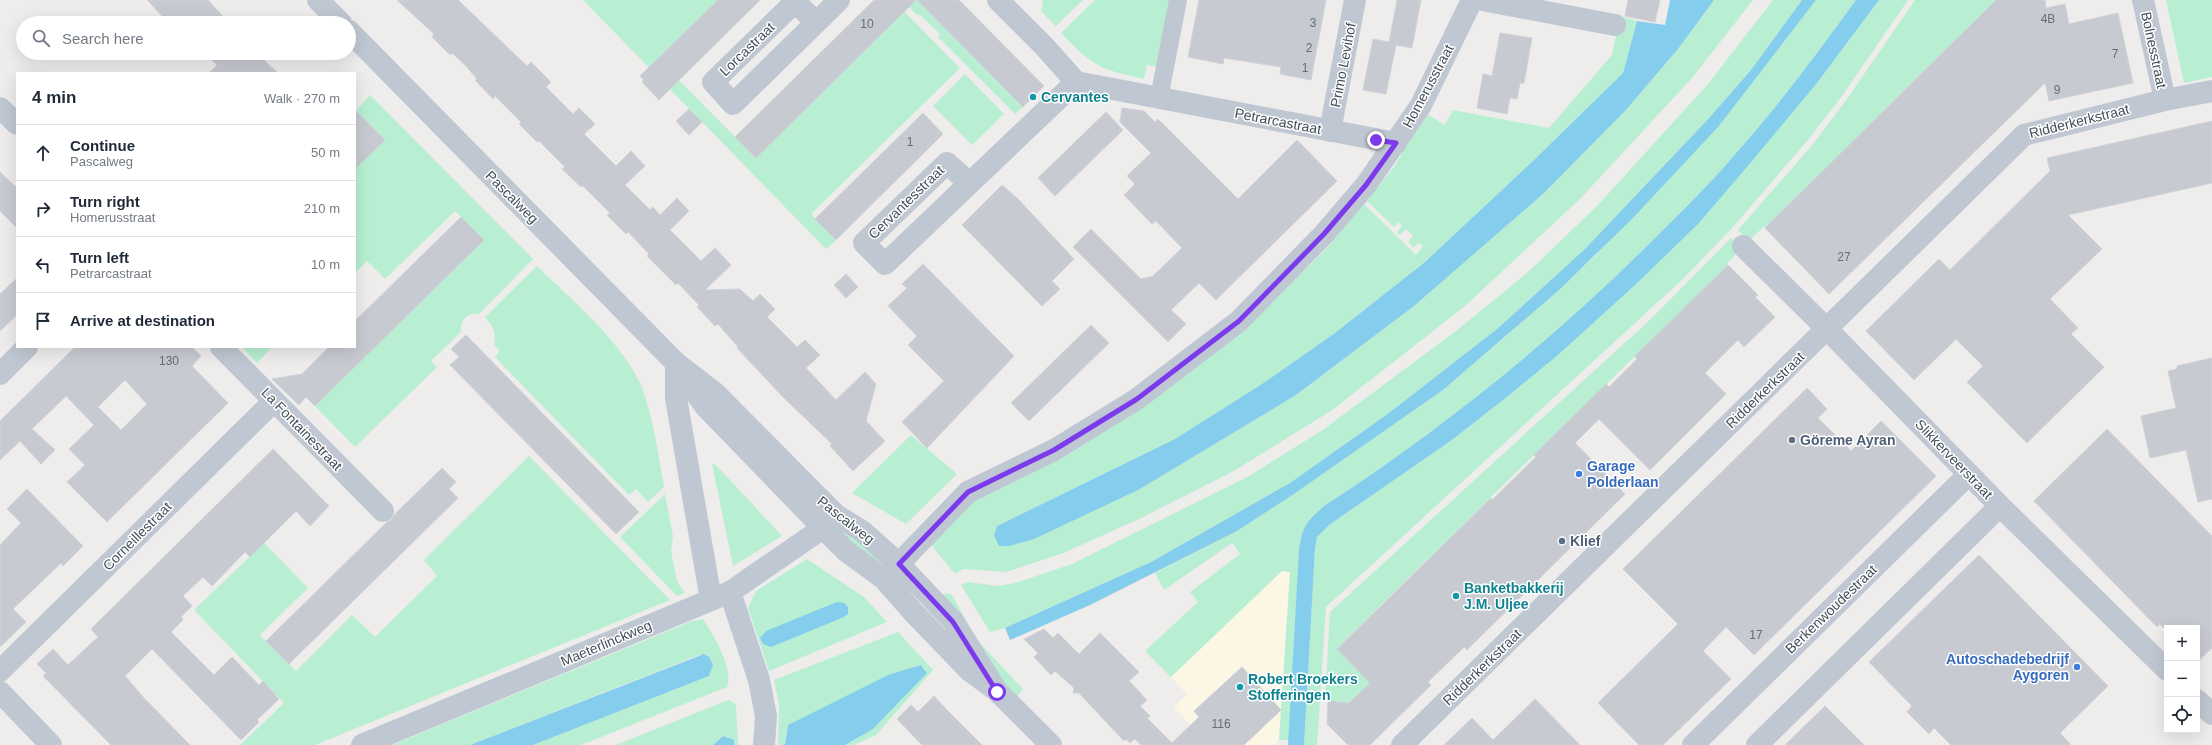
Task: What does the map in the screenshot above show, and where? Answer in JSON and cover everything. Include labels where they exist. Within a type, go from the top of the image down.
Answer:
[{"type":"street","points":[[318,0],[334,16]]},
{"type":"street","name":"Lorcastraat","points":[[816,22],[795,2],[713,82],[733,104],[839,0]]},
{"type":"street","points":[[998,0],[1044,46],[1076,82]]},
{"type":"street","points":[[1159,98],[1178,0]]},
{"type":"street","name":"Primo Levihof","points":[[1330,131],[1355,0]]},
{"type":"street","name":"Homerusstraat","points":[[892,571],[968,492],[1054,450],[1137,399],[1239,321],[1324,234],[1366,185],[1396,143],[1421,104],[1472,0]]},
{"type":"street","points":[[1482,0],[1615,25]]},
{"type":"street","name":"Bolnesstraat","points":[[2143,0],[2165,100]]},
{"type":"street","name":"Pascalweg","points":[[356,38],[676,363],[705,406],[829,522],[846,551],[892,571],[913,612],[970,671],[997,692],[1052,745]]},
{"type":"street","name":"Petrarcastraat","points":[[1076,82],[1396,143]]},
{"type":"street","name":"Cervantesstraat","points":[[969,183],[947,163],[864,243],[885,264],[1076,82]]},
{"type":"street","name":"Ridderkerkstraat","points":[[1402,745],[2024,135],[2165,100],[2212,91]]},
{"type":"street","points":[[0,108],[16,123]]},
{"type":"street","name":"Slikkerveerstraat","points":[[1743,246],[1827,329],[2000,506],[2164,667]]},
{"type":"street","points":[[0,374],[27,348]]},
{"type":"street","name":"La Fontainestraat","points":[[222,348],[383,511]]},
{"type":"street","points":[[676,363],[676,398],[720,596],[759,680],[766,716],[764,745]]},
{"type":"street","name":"Corneillestraat","points":[[0,672],[274,401]]},
{"type":"street","name":"Berkenwoudestraat","points":[[1693,745],[1969,474]]},
{"type":"street","points":[[1757,745],[2000,506]]},
{"type":"street","name":"Maeterlinckweg","points":[[362,745],[720,596],[829,522]]},
{"type":"street","points":[[0,692],[50,745]]},
{"type":"street","points":[[2200,703],[2212,714]]},
{"type":"shaded area","points":[[1282,571],[1290,572],[1279,740],[1275,745],[1210,745],[1174,707],[1187,694],[1171,677]]},
{"type":"green space","points":[[583,0],[718,0],[658,59],[756,158],[898,17],[893,0],[960,68],[811,214],[836,240],[826,249]]},
{"type":"green space","points":[[902,0],[917,0],[1023,107],[1015,114],[938,37],[940,34],[919,14],[918,16]]},
{"type":"green space","points":[[1042,0],[1083,0],[1056,26],[1041,11],[1043,5]]},
{"type":"green space","points":[[1095,0],[1171,0],[1159,67],[1147,65],[1144,79],[1107,69],[1098,65],[1081,53],[1061,33]]},
{"type":"green space","points":[[1714,0],[1753,0],[1692,78],[1580,199],[1465,306],[1331,411],[1232,472],[1141,518],[1066,552],[1006,572],[963,569],[955,574],[929,542],[968,503],[1152,400],[1185,376],[1275,299],[1326,249],[1364,204],[1416,255],[1423,246],[1418,243],[1414,248],[1408,242],[1413,236],[1406,229],[1400,235],[1397,232],[1402,226],[1398,222],[1394,227],[1367,201],[1394,167],[1425,113],[1445,125],[1453,110],[1549,128],[1612,55],[1620,16],[1637,21],[1623,73],[1534,160],[1425,262],[1335,333],[1262,384],[1175,439],[997,526],[1140,489],[1296,395],[1414,306],[1543,194],[1625,111],[1678,49]]},
{"type":"green space","points":[[1773,0],[1802,0],[1751,70],[1710,117],[1585,249],[1497,329],[1389,413],[1290,483],[1151,562],[1005,628],[990,632],[961,585],[967,582],[998,586],[1015,583],[1072,564],[1251,475],[1324,429],[1456,331],[1527,273],[1597,206],[1708,84]]},
{"type":"green space","points":[[1816,0],[1856,0],[1784,97],[1697,196],[1617,275],[1538,347],[1455,414],[1369,476],[1324,506],[1307,524],[1302,534],[1299,549],[1289,740],[1279,740],[1290,572],[1282,571],[1171,677],[1145,651],[1198,602],[1190,592],[1240,554],[1232,543],[1164,590],[1155,573],[1237,531],[1291,496],[1443,390],[1503,339],[1594,257],[1719,126]]},
{"type":"green space","points":[[1879,0],[1908,0],[1842,96],[1808,140],[1734,226],[1684,278],[1326,607],[1317,745],[1304,745],[1315,548],[1317,537],[1329,525],[1452,440],[1508,396],[1558,355],[1634,286],[1817,83]]},
{"type":"green space","points":[[1915,0],[1996,0],[1765,228],[1763,227],[1750,240],[1747,240],[1738,230],[1813,144],[1847,99]]},
{"type":"green space","points":[[2166,0],[2212,0],[2212,77],[2184,83]]},
{"type":"green space","points":[[965,74],[1004,114],[972,145],[933,106]]},
{"type":"green space","points":[[370,95],[533,259],[479,314],[471,314],[465,318],[462,324],[461,332],[431,361],[437,367],[355,447],[315,406],[484,240],[455,211],[385,279],[367,261],[356,272],[356,168],[385,140],[356,111]]},
{"type":"green space","points":[[1731,238],[1740,247],[1739,251],[1727,263],[1728,265],[1337,648],[1370,683],[1349,703],[1325,701],[1330,612],[1652,318]]},
{"type":"green space","points":[[537,266],[596,323],[610,339],[634,372],[642,388],[653,425],[664,487],[648,502],[636,489],[629,495],[495,357],[500,351],[494,345],[495,337],[493,330],[485,317]]},
{"type":"green space","points":[[243,348],[271,348],[257,363]]},
{"type":"green space","points":[[911,435],[957,474],[906,524],[852,493]]},
{"type":"green space","points":[[529,456],[670,600],[315,745],[240,745],[284,703],[194,610],[264,543],[308,588],[260,635],[296,671],[352,615],[375,637],[437,576],[424,560]]},
{"type":"green space","points":[[712,464],[716,465],[782,536],[733,566]]},
{"type":"green space","points":[[665,494],[673,537],[671,551],[677,581],[685,593],[677,596],[620,537]]},
{"type":"green space","points":[[836,525],[845,527],[882,562],[875,561],[862,554]]},
{"type":"green space","points":[[807,559],[864,597],[887,622],[769,671],[748,608],[756,591]]},
{"type":"green space","points":[[948,593],[952,595],[977,640],[1023,689],[1017,696],[992,669],[940,598],[944,594]]},
{"type":"green space","points":[[703,619],[717,642],[725,661],[728,670],[727,687],[581,745],[533,745],[709,676],[699,655],[470,745],[392,745],[692,621]]},
{"type":"green space","points":[[898,632],[933,670],[876,735],[854,745],[845,745],[873,729],[927,672],[921,665],[786,731],[785,744],[778,745],[779,704],[774,680]]},
{"type":"green space","points":[[728,700],[736,704],[738,745],[730,745],[731,740],[720,738],[713,745],[616,745]]},
{"type":"water","points":[[1670,0],[1714,0],[1678,49],[1625,111],[1543,194],[1414,306],[1296,395],[1140,489],[1034,539],[1009,546],[999,546],[994,535],[997,526],[1175,439],[1262,384],[1335,333],[1425,262],[1534,160],[1623,73],[1637,21],[1665,25]]},
{"type":"water","points":[[1802,0],[1816,0],[1719,126],[1631,220],[1559,290],[1443,390],[1291,496],[1237,531],[1090,605],[1010,640],[1005,628],[1151,562],[1290,483],[1389,413],[1497,329],[1585,249],[1710,117],[1751,70]]},
{"type":"water","points":[[1856,0],[1879,0],[1817,83],[1698,224],[1634,286],[1558,355],[1452,440],[1329,525],[1317,537],[1315,548],[1304,745],[1288,745],[1299,549],[1302,534],[1310,520],[1324,506],[1369,476],[1455,414],[1497,381],[1578,312],[1617,275],[1687,206],[1753,134],[1784,97]]},
{"type":"water","points":[[837,602],[844,603],[848,607],[848,614],[844,617],[771,647],[763,644],[760,638],[766,631]]},
{"type":"water","points":[[704,654],[709,657],[713,665],[709,676],[533,745],[470,745]]},
{"type":"water","points":[[921,665],[927,673],[873,729],[845,745],[782,745],[785,744],[788,725],[888,675]]},
{"type":"water","points":[[723,736],[734,740],[734,745],[713,745]]},
{"type":"building","points":[[147,0],[208,0],[223,16],[162,16]]},
{"type":"building","points":[[397,0],[458,0],[527,66],[531,62],[551,82],[546,87],[573,114],[579,108],[595,124],[584,134],[616,166],[631,151],[645,166],[625,185],[650,210],[653,207],[660,215],[677,198],[689,211],[670,230],[701,261],[715,248],[731,265],[705,290],[740,289],[753,301],[760,294],[775,309],[767,317],[797,347],[805,340],[820,355],[806,368],[836,400],[865,372],[876,384],[866,421],[885,441],[853,471],[830,446],[832,444],[783,397],[737,348],[738,347],[718,324],[715,326],[697,307],[699,305],[678,283],[676,285],[647,256],[649,254],[628,232],[626,234],[607,215],[610,213],[583,186],[581,187],[562,169],[565,167],[539,141],[537,142],[519,124],[521,122],[495,96],[493,99],[475,80],[477,79],[465,65],[452,53],[450,55],[432,37],[434,34]]},
{"type":"building","points":[[718,0],[760,0],[659,100],[642,82],[644,80],[640,76]]},
{"type":"building","points":[[874,0],[916,0],[756,158],[735,137]]},
{"type":"building","points":[[917,0],[959,0],[1044,86],[1023,107]]},
{"type":"building","points":[[1199,0],[1326,0],[1311,80],[1280,74],[1281,67],[1224,58],[1223,64],[1188,57]]},
{"type":"building","points":[[1397,0],[1421,0],[1412,48],[1396,45],[1386,94],[1363,90],[1373,39],[1389,42]]},
{"type":"building","points":[[1628,0],[1660,0],[1655,22],[1625,16]]},
{"type":"building","points":[[1996,0],[2045,0],[2046,8],[2065,4],[2069,24],[2118,13],[2133,83],[2049,101],[2045,83],[1829,294],[1765,228]]},
{"type":"building","points":[[1500,33],[1532,38],[1524,83],[1520,83],[1517,99],[1510,98],[1507,114],[1477,108],[1483,74],[1492,76]]},
{"type":"building","points":[[212,60],[264,60],[277,72],[210,72],[217,65]]},
{"type":"building","points":[[1122,108],[1144,111],[1155,122],[1158,119],[1238,199],[1297,140],[1337,181],[1216,300],[1199,283],[1171,310],[1186,324],[1168,342],[1073,247],[1091,229],[1141,279],[1153,276],[1182,248],[1156,221],[1152,224],[1124,195],[1135,184],[1127,176],[1151,153],[1120,122]]},
{"type":"building","points":[[689,109],[702,122],[689,135],[676,121]]},
{"type":"building","points":[[356,111],[385,140],[356,168]]},
{"type":"building","points":[[1106,112],[1123,130],[1055,196],[1038,178]]},
{"type":"building","points":[[923,113],[943,134],[836,240],[815,219]]},
{"type":"building","points":[[2212,121],[2212,183],[2068,215],[2102,249],[2050,299],[2078,328],[2071,334],[2104,367],[2027,443],[1967,382],[1983,366],[1956,339],[1914,380],[1866,331],[1939,259],[1950,270],[2050,171],[2047,158]]},
{"type":"building","points":[[0,172],[16,187],[16,227],[0,211]]},
{"type":"building","points":[[1002,185],[1017,198],[1074,259],[1052,281],[1060,289],[1042,306],[962,225]]},
{"type":"building","points":[[461,217],[484,240],[315,406],[306,397],[299,405],[272,379],[302,374],[328,348],[356,348],[356,320]]},
{"type":"building","points":[[923,264],[1014,356],[927,448],[902,422],[944,381],[908,345],[917,336],[888,306],[907,288],[902,284]]},
{"type":"building","points":[[1728,265],[1758,295],[1755,297],[1775,317],[1744,347],[1738,340],[1705,373],[1726,394],[1650,470],[1599,419],[1575,443],[1625,494],[1467,650],[1464,647],[1428,682],[1431,685],[1370,745],[1348,745],[1327,724],[1328,701],[1349,703],[1370,683],[1337,649],[1491,498],[1492,500],[1536,457],[1534,455],[1606,384],[1609,387],[1637,359],[1635,356]]},
{"type":"building","points":[[846,274],[858,287],[846,298],[834,285]]},
{"type":"building","points":[[16,279],[16,316],[0,331],[0,294]]},
{"type":"building","points":[[1091,325],[1109,343],[1029,421],[1011,403]]},
{"type":"building","points":[[466,335],[639,512],[616,534],[450,365],[459,357],[451,349]]},
{"type":"building","points":[[74,348],[193,348],[201,356],[192,366],[228,403],[107,522],[67,482],[85,465],[69,449],[94,425],[66,396],[32,429],[55,450],[41,464],[20,441],[0,460],[0,421]],"holes":[[[125,380],[147,404],[121,430],[98,407]]]},
{"type":"building","points":[[2212,358],[2212,499],[2198,502],[2186,450],[2150,458],[2141,416],[2176,408],[2168,371],[2177,369],[2177,366]]},
{"type":"building","points":[[1807,388],[1827,409],[1818,418],[1851,451],[1881,421],[1936,476],[1754,655],[1726,627],[1703,651],[1731,679],[1663,745],[1639,745],[1598,703],[1678,624],[1623,569]]},
{"type":"building","points":[[2107,429],[2212,536],[2212,648],[2200,659],[2200,625],[2164,625],[2164,629],[2160,624],[2157,627],[2034,501]]},
{"type":"building","points":[[273,449],[329,506],[310,526],[296,511],[250,557],[245,552],[212,586],[203,577],[183,596],[192,606],[181,617],[183,620],[171,632],[214,675],[232,657],[259,685],[263,681],[279,699],[257,720],[259,722],[241,740],[152,649],[125,676],[144,698],[190,745],[111,745],[43,676],[46,673],[37,664],[53,649],[68,665],[98,637],[91,629]]},
{"type":"building","points":[[442,468],[456,482],[449,489],[458,498],[289,664],[266,641],[386,523],[391,520],[395,514]]},
{"type":"building","points":[[27,489],[83,546],[63,566],[61,563],[13,609],[26,622],[0,647],[0,545],[21,523],[7,509]]},
{"type":"building","points":[[1979,555],[2108,686],[2060,733],[2071,745],[1951,745],[1934,728],[1929,734],[1907,712],[1912,706],[1869,662]]},
{"type":"building","points":[[1044,629],[1053,638],[1058,633],[1079,654],[1100,633],[1139,672],[1129,681],[1147,700],[1140,706],[1150,716],[1147,718],[1172,743],[1199,717],[1194,711],[1242,667],[1281,710],[1244,745],[1141,745],[1135,739],[1130,743],[1126,739],[1124,741],[1079,693],[1073,693],[1074,688],[1055,671],[1051,675],[1034,657],[1038,653],[1024,639]]},
{"type":"building","points":[[934,696],[982,745],[922,745],[897,719],[911,705],[918,712]]},
{"type":"building","points":[[1535,699],[1580,745],[1444,745],[1472,718],[1493,740]]},
{"type":"building","points":[[1825,706],[1864,745],[1785,745]]},
{"type":"place","name":"Cervantes","points":[[1033,97]]},
{"type":"place","name":"Göreme Ayran","points":[[1792,440]]},
{"type":"place","name":"Garage Polderlaan","points":[[1579,474]]},
{"type":"place","name":"Klief","points":[[1562,541]]},
{"type":"place","name":"Banketbakkerij J.M. Uljee","points":[[1456,596]]},
{"type":"place","name":"Autoschadebedrijf Aygoren","points":[[2077,667]]},
{"type":"place","name":"Robert Broekers Stofferingen","points":[[1240,687]]},
{"type":"route","points":[[997,692],[953,622],[899,564],[968,492],[1054,450],[1137,399],[1239,321],[1324,234],[1366,185],[1396,143],[1376,140]]}]
